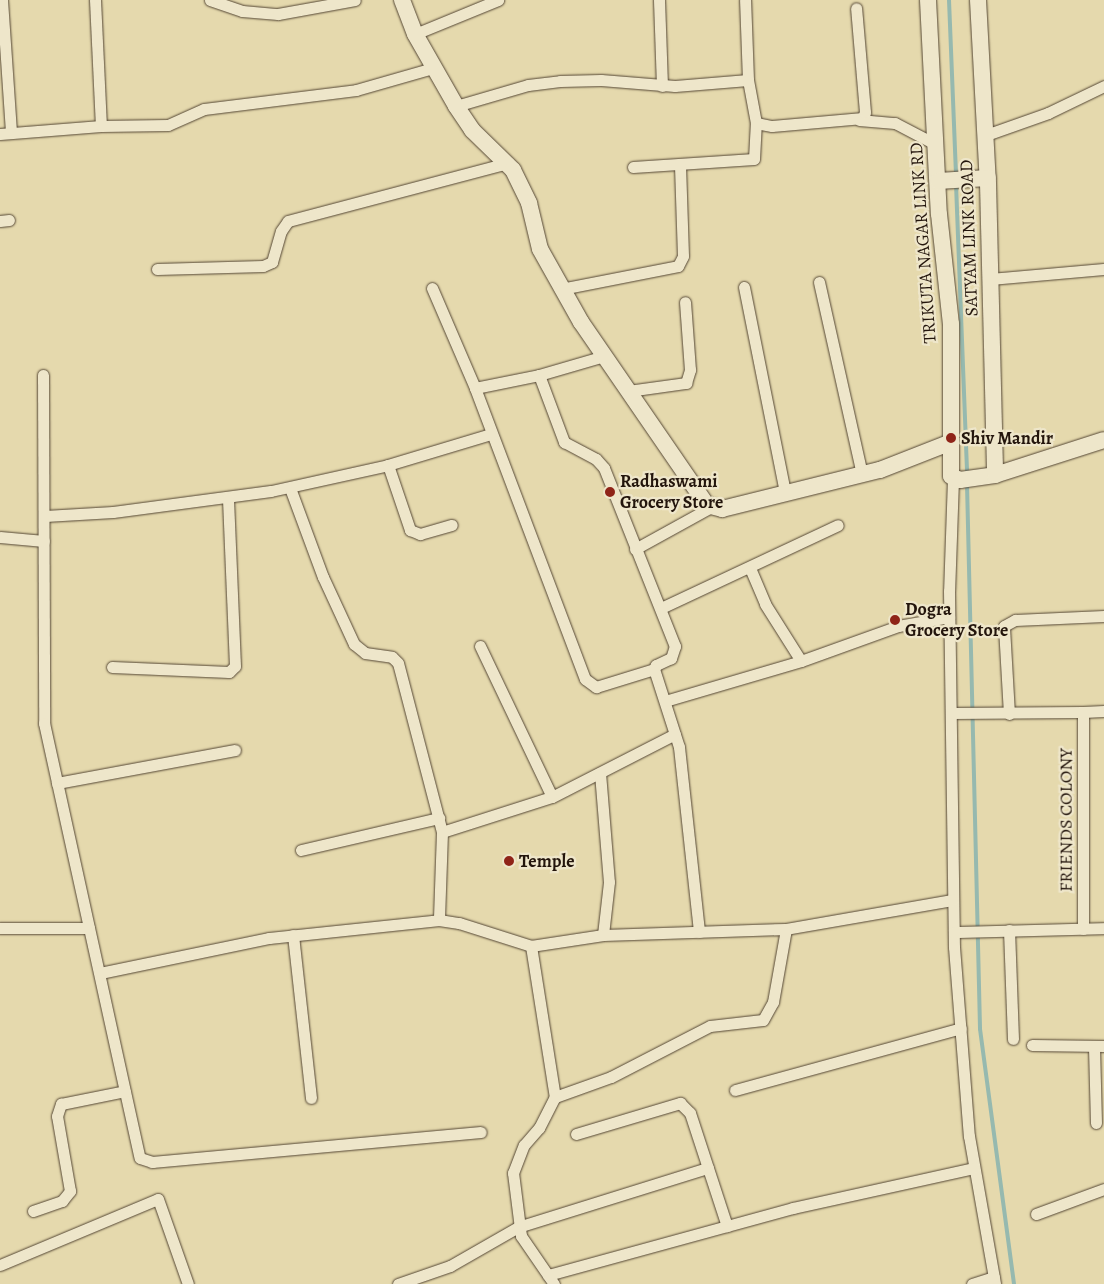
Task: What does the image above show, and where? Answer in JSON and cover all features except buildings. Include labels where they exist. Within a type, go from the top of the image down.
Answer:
[{"type":"main road","points":[[402,0],[415,34],[456,106],[472,130],[508,163],[529,203],[540,250],[561,289],[701,500],[711,507],[722,509],[862,474],[949,443]]},
{"type":"main road","name":"TRIKUTA NAGAR LINK RD","points":[[928,0],[935,144],[944,180],[951,324],[949,443],[956,480]]},
{"type":"main road","name":"SATYAM LINK ROAD","points":[[978,0],[986,135],[982,179],[990,279],[989,476]]},
{"type":"main road","points":[[944,180],[982,179]]},
{"type":"main road","points":[[956,480],[989,476],[1104,440]]},
{"type":"street","points":[[2,0],[6,134],[101,126],[168,125],[204,109],[356,90],[433,68]]},
{"type":"street","points":[[95,0],[101,126]]},
{"type":"street","points":[[210,0],[242,11],[278,14],[356,0]]},
{"type":"street","points":[[415,34],[498,0]]},
{"type":"street","points":[[659,0],[662,86]]},
{"type":"street","points":[[633,167],[754,160],[756,123],[748,80],[745,0]]},
{"type":"street","points":[[856,8],[865,112],[859,120]]},
{"type":"street","points":[[456,106],[528,85],[560,81],[601,80],[662,86],[748,80]]},
{"type":"street","points":[[986,135],[1048,113],[1104,86]]},
{"type":"street","points":[[756,123],[772,126],[859,120],[895,123],[935,144]]},
{"type":"street","points":[[157,269],[263,266],[272,262],[280,231],[288,221],[508,163]]},
{"type":"street","points":[[561,289],[678,266],[683,256],[680,164]]},
{"type":"street","points":[[990,279],[1104,269]]},
{"type":"street","points":[[819,282],[862,474]]},
{"type":"street","points":[[744,287],[784,493]]},
{"type":"street","points":[[432,288],[475,388],[585,679],[596,687],[654,670],[674,654],[672,638],[604,468],[596,459],[564,442],[539,375]]},
{"type":"street","points":[[628,391],[686,383],[690,370],[685,302]]},
{"type":"street","points":[[475,388],[539,375],[604,356]]},
{"type":"street","points":[[43,375],[45,516],[44,723],[140,1158],[152,1162],[481,1132]]},
{"type":"street","points":[[45,516],[228,498],[290,488],[388,465],[491,434]]},
{"type":"street","points":[[388,465],[410,530],[420,534],[452,525]]},
{"type":"street","points":[[956,480],[949,617],[954,932],[974,1168],[995,1281],[972,1284]]},
{"type":"street","points":[[290,488],[323,577],[354,644],[365,653],[392,657],[398,664],[442,832],[439,920]]},
{"type":"street","points":[[112,667],[229,672],[235,666],[228,498]]},
{"type":"street","points":[[635,549],[711,507]]},
{"type":"street","points":[[661,608],[750,568],[838,525]]},
{"type":"street","points":[[0,537],[44,542]]},
{"type":"street","points":[[750,568],[765,604],[801,661]]},
{"type":"street","points":[[1009,714],[1004,626],[1015,620],[1104,616]]},
{"type":"street","points":[[665,701],[801,661],[898,626],[949,617]]},
{"type":"street","points":[[480,646],[552,797]]},
{"type":"street","points":[[654,670],[675,734],[699,932]]},
{"type":"street","points":[[952,713],[980,715],[1104,711]]},
{"type":"street","name":"FRIENDS COLONY","points":[[1083,712],[1083,929]]},
{"type":"street","points":[[442,832],[552,797],[675,734]]},
{"type":"street","points":[[56,783],[234,750]]},
{"type":"street","points":[[600,773],[609,882],[603,935]]},
{"type":"street","points":[[301,850],[439,818]]},
{"type":"street","points":[[100,972],[293,935],[439,920],[459,923],[531,946],[603,935],[786,930],[953,900]]},
{"type":"street","points":[[0,928],[89,928]]},
{"type":"street","points":[[954,932],[1104,928]]},
{"type":"street","points":[[555,1097],[611,1077],[710,1026],[763,1020],[773,1002],[786,930]]},
{"type":"street","points":[[1009,930],[1013,1039]]},
{"type":"street","points":[[293,935],[311,1098]]},
{"type":"street","points":[[531,946],[555,1097],[539,1128],[524,1145],[515,1168],[518,1227],[551,1279],[727,1226],[974,1168]]},
{"type":"street","points":[[735,1090],[961,1028]]},
{"type":"street","points":[[1032,1045],[1099,1047],[1096,1123]]},
{"type":"street","points":[[34,1211],[62,1201],[70,1190],[57,1116],[61,1104],[125,1091]]},
{"type":"street","points":[[576,1134],[680,1103],[690,1113],[727,1226]]},
{"type":"street","points":[[398,1284],[450,1266],[518,1227],[708,1168]]},
{"type":"street","points":[[1036,1214],[1104,1189]]},
{"type":"street","points":[[0,1266],[158,1199],[188,1284]]},
{"type":"waterway","points":[[949,0],[956,177]]},
{"type":"waterway","points":[[956,184],[967,474]]},
{"type":"waterway","points":[[967,484],[980,1029],[1014,1284]]},
{"type":"place","name":"Shiv Mandir","points":[[951,438]]},
{"type":"place","name":"Radhaswami Grocery Store","points":[[610,492]]},
{"type":"place","name":"Dogra Grocery Store","points":[[895,620]]},
{"type":"place","name":"Temple","points":[[509,861]]}]
